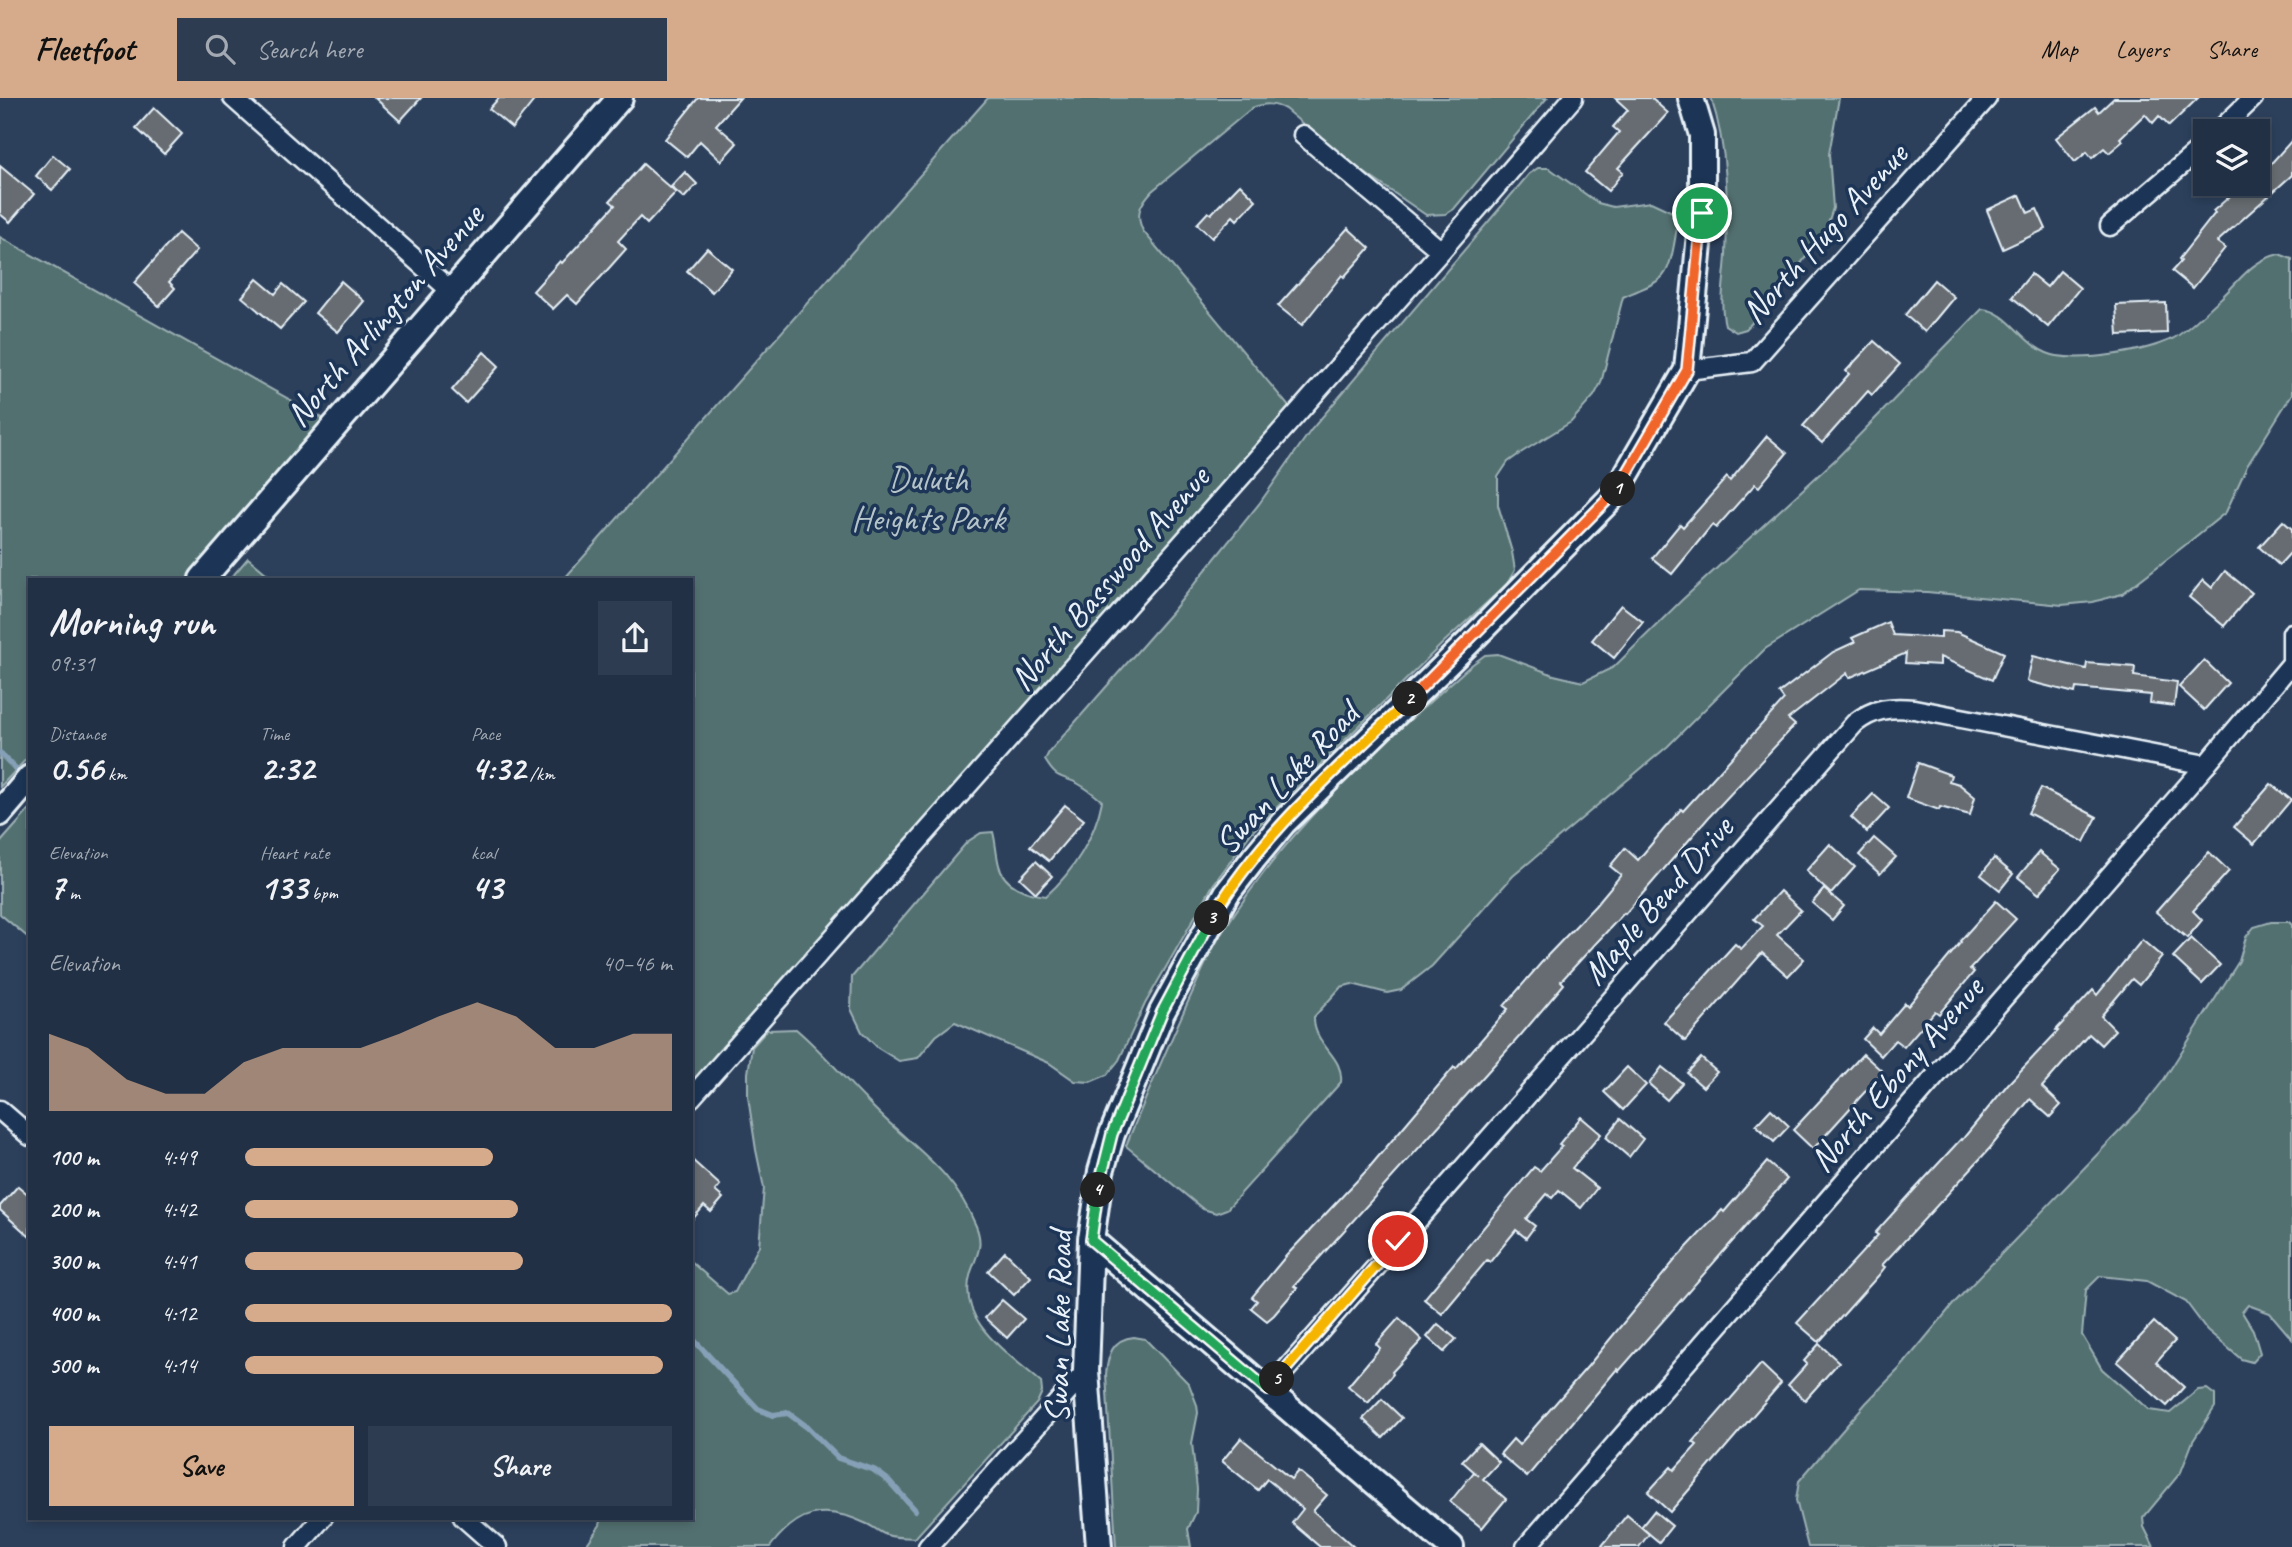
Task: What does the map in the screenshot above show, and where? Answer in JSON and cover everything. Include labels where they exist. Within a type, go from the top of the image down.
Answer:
[{"type":"street","points":[[233,98],[451,291]]},
{"type":"street","name":"North Arlington Avenue","points":[[203,578],[620,98]]},
{"type":"street","name":"North Basswood Avenue","points":[[693,1096],[1441,251],[1573,98]]},
{"type":"street","name":"Swan Lake Road","points":[[1099,1547],[1086,1371],[1091,1240],[1101,1171],[1112,1134],[1162,1012],[1227,892],[1283,823],[1468,643],[1615,494],[1687,370],[1702,213],[1702,135],[1691,98]]},
{"type":"street","name":"North Hugo Avenue","points":[[1687,370],[1752,362],[1987,98]]},
{"type":"street","points":[[2231,119],[2253,98]]},
{"type":"street","points":[[1303,135],[1441,251]]},
{"type":"street","points":[[2110,226],[2193,155]]},
{"type":"street","name":"North Ebony Avenue","points":[[1526,1547],[2292,663],[2292,633]]},
{"type":"street","name":"Maple Bend Drive","points":[[1268,1390],[1846,733],[1867,714],[1881,708],[1914,709],[2206,765]]},
{"type":"street","points":[[0,813],[24,784]]},
{"type":"street","points":[[0,1110],[28,1134]]},
{"type":"street","points":[[1091,1240],[1451,1547]]},
{"type":"street","points":[[928,1547],[1086,1371]]},
{"type":"street","points":[[297,1547],[320,1520]]},
{"type":"street","points":[[466,1520],[497,1547]]},
{"type":"green space","name":"Duluth Heights Park","points":[[988,98],[1547,98],[1454,209],[1446,214],[1426,215],[1346,160],[1285,109],[1269,104],[1252,108],[1152,191],[1139,214],[1143,231],[1295,414],[693,1096],[693,578],[565,578]]},
{"type":"green space","points":[[1711,98],[1839,98],[1829,154],[1833,208],[1826,229],[1779,294],[1746,329],[1736,332],[1725,325],[1723,316],[1727,235],[1726,176],[1721,136]]},
{"type":"green space","points":[[1538,168],[1549,168],[1598,203],[1613,207],[1651,202],[1679,215],[1672,256],[1663,276],[1623,297],[1601,383],[1594,396],[1571,422],[1508,462],[1498,477],[1498,505],[1515,570],[1507,584],[1444,642],[1252,832],[1213,885],[1145,1004],[1119,1060],[1107,1075],[1090,1082],[1075,1081],[1049,1063],[955,1022],[936,1036],[918,1058],[899,1061],[878,1048],[862,1032],[851,1009],[852,977],[967,842],[981,833],[993,832],[1001,872],[1011,884],[1046,896],[1056,887],[1074,865],[1088,841],[1102,801],[1080,785],[1056,774],[1045,760],[1049,752],[1171,613],[1259,504],[1311,430],[1529,174]]},
{"type":"green space","points":[[0,237],[335,425],[193,578],[28,578],[28,757],[0,787]]},
{"type":"green space","points":[[2279,254],[2292,259],[2292,394],[2247,466],[2226,512],[2122,594],[2093,602],[2062,605],[1927,592],[1859,590],[1765,649],[1668,746],[1513,876],[1432,966],[1401,990],[1387,993],[1352,984],[1341,987],[1314,1017],[1318,1036],[1338,1065],[1341,1082],[1227,1209],[1216,1213],[1203,1209],[1126,1146],[1208,959],[1247,895],[1275,858],[1336,790],[1470,666],[1485,655],[1498,654],[1554,675],[1583,682],[1614,667],[1682,600],[1836,459],[1982,309],[2002,316],[2035,346],[2057,356],[2099,356],[2131,351],[2160,344],[2178,336],[2247,271],[2261,261]]},
{"type":"green space","points":[[248,558],[272,578],[231,578]]},
{"type":"green space","points":[[28,811],[28,937],[0,914],[0,843]]},
{"type":"green space","points":[[2271,922],[2289,922],[2292,925],[2292,1339],[2270,1313],[2248,1305],[2242,1312],[2253,1330],[2260,1353],[2252,1362],[2241,1359],[2207,1330],[2186,1302],[2147,1281],[2100,1276],[2086,1290],[2082,1335],[2102,1369],[2149,1410],[2170,1413],[2198,1390],[2207,1389],[2215,1395],[2215,1407],[2193,1441],[2181,1472],[2143,1518],[2144,1527],[2154,1547],[1808,1547],[1796,1500],[1799,1481],[1955,1302],[2140,1110],[2163,1081],[2239,961],[2246,937],[2254,927]]},
{"type":"green space","points":[[796,1029],[941,1171],[954,1187],[966,1205],[979,1239],[979,1250],[968,1290],[971,1306],[988,1335],[1041,1382],[1042,1392],[1037,1403],[915,1538],[890,1536],[852,1518],[825,1513],[802,1518],[791,1525],[770,1547],[585,1547],[601,1520],[693,1520],[693,1264],[728,1294],[735,1292],[759,1246],[764,1188],[748,1097],[748,1073],[752,1047],[767,1030]]},
{"type":"green space","points":[[1134,1337],[1145,1339],[1189,1384],[1197,1405],[1192,1443],[1197,1489],[1196,1512],[1188,1529],[1191,1547],[1116,1547],[1106,1374],[1112,1349],[1121,1341]]},
{"type":"building","points":[[375,98],[421,98],[400,121]]},
{"type":"building","points":[[499,98],[536,98],[512,128],[489,109]]},
{"type":"building","points":[[698,98],[740,98],[716,125],[737,143],[721,161],[700,141],[687,157],[665,139]]},
{"type":"building","points":[[1615,98],[1651,98],[1668,113],[1618,168],[1623,172],[1608,191],[1585,172],[1619,132],[1613,127],[1628,110]]},
{"type":"building","points":[[2114,98],[2198,98],[2169,126],[2159,116],[2153,123],[2145,114],[2120,138],[2123,141],[2109,153],[2104,148],[2092,158],[2087,152],[2075,162],[2056,138],[2095,107],[2099,112]]},
{"type":"building","points":[[154,108],[182,134],[164,154],[136,128]]},
{"type":"building","points":[[2292,140],[2292,175],[2270,195],[2270,165]]},
{"type":"building","points":[[53,155],[70,169],[52,190],[36,176]]},
{"type":"building","points":[[643,164],[676,193],[647,224],[640,217],[618,241],[626,249],[577,304],[567,295],[553,309],[533,291],[615,205],[610,201]]},
{"type":"building","points":[[0,166],[34,194],[10,222],[0,214]]},
{"type":"building","points":[[685,172],[697,184],[684,198],[671,187]]},
{"type":"building","points":[[1240,184],[1256,200],[1237,220],[1233,216],[1212,238],[1197,224],[1208,212],[1211,214]]},
{"type":"building","points":[[2020,195],[2028,213],[2037,209],[2046,229],[2003,249],[1987,210]]},
{"type":"building","points":[[2230,196],[2268,196],[2217,242],[2225,248],[2193,288],[2172,271],[2215,213],[2213,211]]},
{"type":"building","points":[[1348,228],[1370,248],[1344,277],[1342,275],[1302,325],[1278,306]]},
{"type":"building","points":[[178,233],[197,250],[169,282],[175,288],[159,306],[134,283]]},
{"type":"building","points":[[707,248],[732,269],[712,292],[687,271]]},
{"type":"building","points":[[2060,271],[2080,288],[2048,327],[2012,297],[2031,274],[2047,287]]},
{"type":"building","points":[[257,279],[275,294],[283,284],[304,302],[280,329],[242,297]]},
{"type":"building","points":[[1934,280],[1954,297],[1925,332],[1905,315]]},
{"type":"building","points":[[341,281],[364,301],[338,332],[315,313]]},
{"type":"building","points":[[2166,303],[2167,333],[2118,335],[2116,305]]},
{"type":"building","points":[[1874,341],[1900,364],[1872,395],[1868,391],[1822,443],[1803,426],[1849,374],[1846,371]]},
{"type":"building","points":[[484,352],[499,366],[466,403],[452,390]]},
{"type":"building","points":[[1767,436],[1787,453],[1759,487],[1755,484],[1716,528],[1712,525],[1672,574],[1652,558],[1680,524],[1683,527],[1727,477],[1730,481]]},
{"type":"building","points":[[2283,521],[2292,529],[2292,551],[2279,565],[2259,547]]},
{"type":"building","points":[[2225,571],[2252,593],[2224,626],[2189,597],[2203,580],[2212,588]]},
{"type":"building","points":[[1621,605],[1643,622],[1614,658],[1592,640]]},
{"type":"building","points":[[1888,622],[1893,635],[1941,638],[1941,631],[1957,632],[2004,653],[1992,680],[1940,657],[1940,665],[1905,663],[1906,653],[1849,678],[1847,673],[1788,719],[1795,725],[1561,981],[1564,984],[1520,1036],[1294,1286],[1297,1288],[1274,1315],[1267,1321],[1251,1308],[1257,1301],[1252,1297],[1286,1256],[1367,1170],[1454,1067],[1456,1069],[1508,1009],[1504,1006],[1621,875],[1610,866],[1625,848],[1638,860],[1681,809],[1683,811],[1784,700],[1779,693],[1833,652],[1855,642],[1852,638]]},
{"type":"building","points":[[2033,656],[2086,669],[2087,663],[2135,667],[2134,676],[2177,682],[2174,706],[2150,703],[2151,695],[2076,688],[2075,693],[2027,681]]},
{"type":"building","points":[[2204,660],[2228,683],[2204,710],[2179,687]]},
{"type":"building","points":[[1918,763],[1951,775],[1949,781],[1959,784],[1975,797],[1970,815],[1940,807],[1939,810],[1906,798]]},
{"type":"building","points":[[2271,784],[2291,800],[2254,844],[2234,827]]},
{"type":"building","points":[[2041,788],[2097,817],[2084,842],[2028,813]]},
{"type":"building","points":[[1873,794],[1889,808],[1867,832],[1851,817]]},
{"type":"building","points":[[1065,805],[1084,820],[1049,861],[1030,846]]},
{"type":"building","points":[[1874,838],[1896,857],[1880,874],[1859,855]]},
{"type":"building","points":[[1830,844],[1855,867],[1831,894],[1806,871]]},
{"type":"building","points":[[2039,852],[2060,869],[2039,894],[2018,877]]},
{"type":"building","points":[[2209,852],[2229,871],[2193,911],[2202,920],[2187,938],[2156,912]]},
{"type":"building","points":[[1994,858],[2013,874],[2000,890],[1981,875]]},
{"type":"building","points":[[1036,861],[1052,876],[1036,893],[1020,878]]},
{"type":"building","points":[[1824,889],[1844,906],[1832,920],[1812,903]]},
{"type":"building","points":[[1780,891],[1801,910],[1777,935],[1804,959],[1788,976],[1762,953],[1685,1041],[1664,1022],[1735,944],[1741,949],[1763,926],[1754,919]]},
{"type":"building","points":[[1996,901],[2016,919],[1970,969],[1974,972],[1939,1014],[1935,1011],[1904,1047],[1895,1040],[1881,1056],[1863,1039],[1873,1028],[1879,1034],[1905,1003],[1908,1006]]},
{"type":"building","points":[[2191,938],[2220,965],[2202,984],[2173,957]]},
{"type":"building","points":[[2142,940],[2162,957],[2139,985],[2132,979],[2101,1016],[2115,1030],[2101,1045],[2089,1034],[2042,1087],[2061,1105],[2050,1117],[2030,1099],[1990,1148],[1882,1265],[1885,1267],[1878,1276],[1819,1342],[1797,1323],[1878,1235],[1875,1233],[1962,1140],[2008,1084],[2058,1031],[2056,1030],[2093,990],[2097,995]]},
{"type":"building","points":[[1863,1054],[1883,1072],[1813,1149],[1793,1130]]},
{"type":"building","points":[[1701,1058],[1717,1072],[1703,1087],[1687,1073]]},
{"type":"building","points":[[1627,1067],[1646,1085],[1623,1110],[1604,1092]]},
{"type":"building","points":[[1662,1067],[1682,1083],[1667,1100],[1649,1084]]},
{"type":"building","points":[[1771,1109],[1789,1126],[1774,1142],[1756,1125]]},
{"type":"building","points":[[1581,1117],[1601,1134],[1572,1168],[1597,1188],[1581,1208],[1559,1190],[1552,1198],[1547,1194],[1526,1219],[1535,1226],[1526,1238],[1516,1230],[1442,1314],[1424,1299],[1534,1167],[1540,1171],[1562,1146],[1559,1144]]},
{"type":"building","points":[[1620,1119],[1643,1139],[1629,1157],[1606,1137]]},
{"type":"building","points":[[693,1161],[720,1185],[715,1191],[723,1198],[711,1212],[704,1206],[693,1219]]},
{"type":"building","points":[[1767,1162],[1787,1179],[1619,1371],[1617,1369],[1527,1477],[1500,1454],[1513,1439],[1519,1445],[1675,1260],[1722,1210],[1724,1212]]},
{"type":"building","points":[[18,1186],[28,1194],[28,1235],[0,1210],[0,1206]]},
{"type":"building","points":[[1005,1252],[1031,1277],[1014,1295],[988,1271]]},
{"type":"building","points":[[1002,1300],[1024,1319],[1007,1338],[985,1318]]},
{"type":"building","points":[[1399,1318],[1422,1340],[1368,1403],[1348,1386],[1380,1348],[1376,1344]]},
{"type":"building","points":[[2154,1322],[2175,1341],[2156,1362],[2184,1387],[2167,1406],[2117,1362]]},
{"type":"building","points":[[1438,1324],[1456,1339],[1444,1352],[1427,1337]]},
{"type":"building","points":[[1819,1344],[1839,1362],[1805,1400],[1788,1385],[1807,1364],[1804,1361]]},
{"type":"building","points":[[1761,1364],[1781,1383],[1670,1512],[1648,1492],[1671,1467],[1674,1470],[1697,1445],[1693,1442]]},
{"type":"building","points":[[1382,1399],[1402,1418],[1383,1438],[1363,1419]]},
{"type":"building","points":[[1241,1438],[1291,1479],[1298,1471],[1327,1495],[1313,1511],[1354,1547],[1320,1547],[1292,1523],[1303,1509],[1267,1479],[1258,1490],[1222,1461]]},
{"type":"building","points":[[1479,1443],[1499,1462],[1483,1479],[1506,1499],[1482,1528],[1450,1502],[1474,1472],[1479,1476],[1462,1461]]},
{"type":"building","points":[[1654,1511],[1672,1526],[1659,1542],[1641,1527]]},
{"type":"building","points":[[1627,1515],[1649,1534],[1639,1547],[1601,1547]]},
{"type":"waterway","points":[[0,753],[23,776]]},
{"type":"waterway","points":[[693,1339],[758,1409],[773,1415],[788,1413],[807,1427],[838,1458],[874,1470],[889,1481],[915,1510]]},
{"type":"route","points":[[1398,1241],[1268,1390],[1091,1240],[1101,1171],[1112,1134],[1162,1012],[1189,957],[1227,892],[1283,823],[1468,643],[1615,494],[1687,370],[1702,213]]}]
